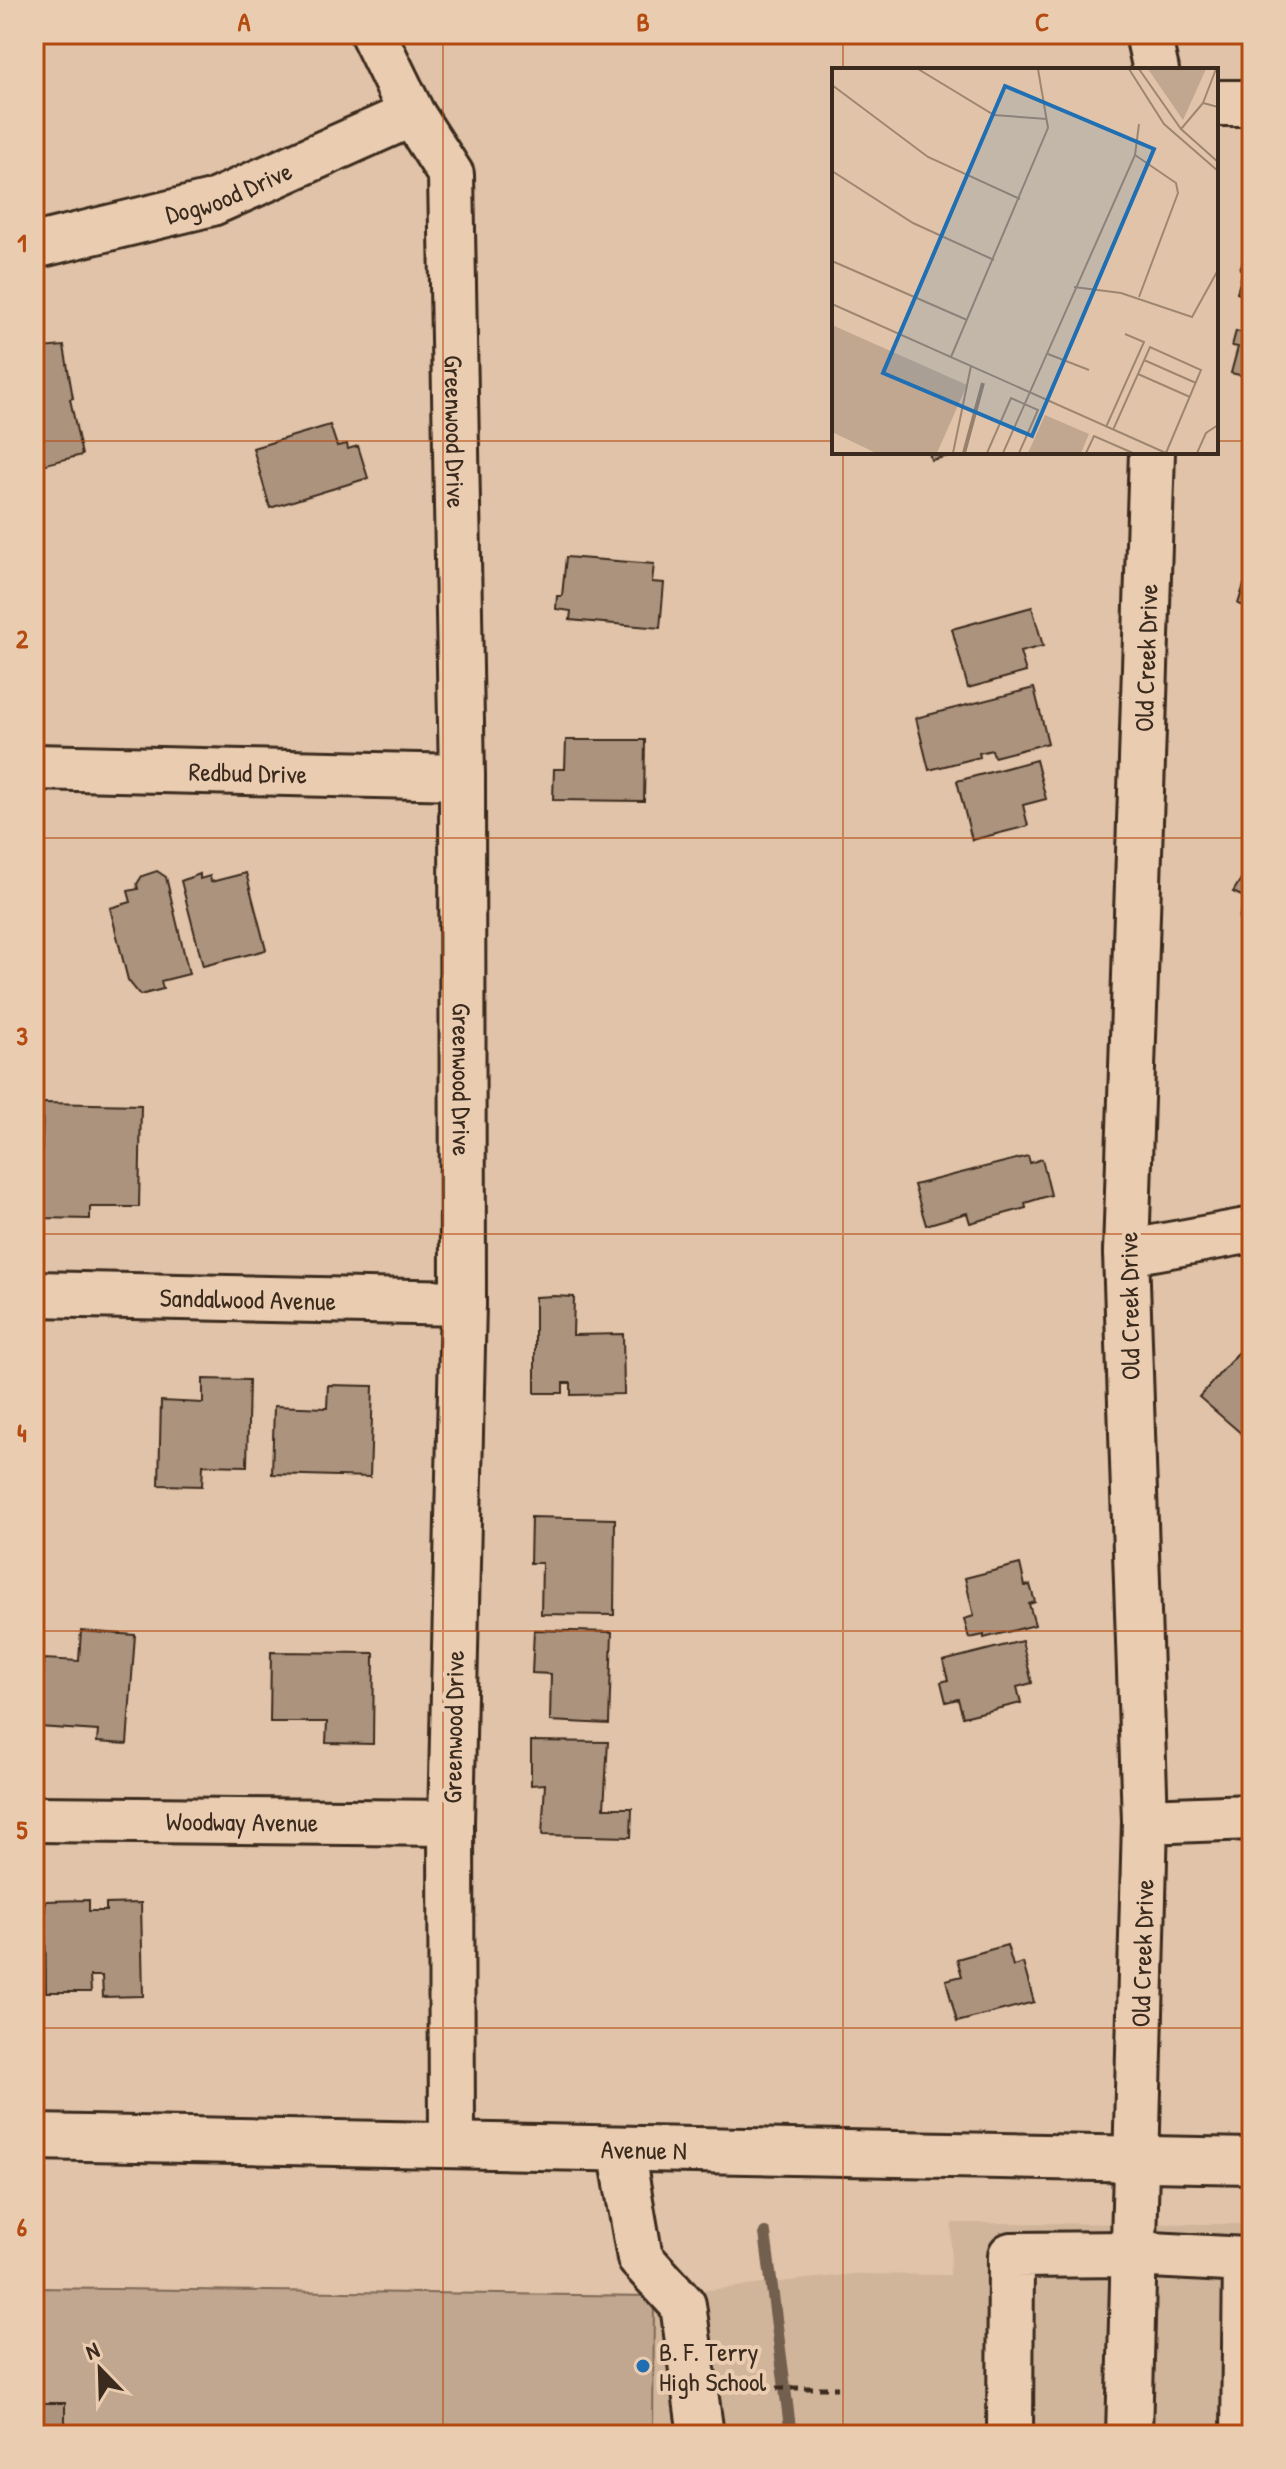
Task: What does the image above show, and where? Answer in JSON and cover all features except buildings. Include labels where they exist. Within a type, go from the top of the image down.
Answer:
[{"type":"street","name":"Greenwood Drive","points":[[373,34],[412,114],[451,175],[462,777],[463,1303],[451,1823],[452,2145]]},
{"type":"street","points":[[1148,34],[1156,68]]},
{"type":"street","points":[[1218,103],[1252,103]]},
{"type":"street","name":"Dogwood Drive","points":[[34,246],[212,203],[412,114]]},
{"type":"street","name":"Old Creek Drive","points":[[1129,2435],[1145,1821],[1126,1253],[1152,454]]},
{"type":"street","name":"Redbud Drive","points":[[34,767],[462,777]]},
{"type":"street","points":[[1126,1253],[1252,1230]]},
{"type":"street","name":"Sandalwood Avenue","points":[[34,1294],[463,1303]]},
{"type":"street","points":[[1145,1821],[1252,1817]]},
{"type":"street","name":"Woodway Avenue","points":[[34,1819],[451,1823]]},
{"type":"street","name":"Avenue N","points":[[34,2137],[1252,2161]]},
{"type":"street","points":[[621,2149],[640,2258],[683,2305],[701,2435]]},
{"type":"street","points":[[1010,2435],[1011,2255],[1133,2254],[1246,2260],[1244,2435]]},
{"type":"path","points":[[728,2388],[838,2388]]},
{"type":"shaded area","name":"B. F. Terry High School","points":[[952,2223],[1252,2224],[1252,2435],[34,2435],[34,2288],[654,2296],[854,2274],[950,2275]]},
{"type":"shaded area","points":[[34,2288],[654,2296],[653,2435],[34,2435]]},
{"type":"waterway","points":[[765,2233],[791,2435]]},
{"type":"place","name":"B. F. Terry High School","points":[[643,2366]]}]
